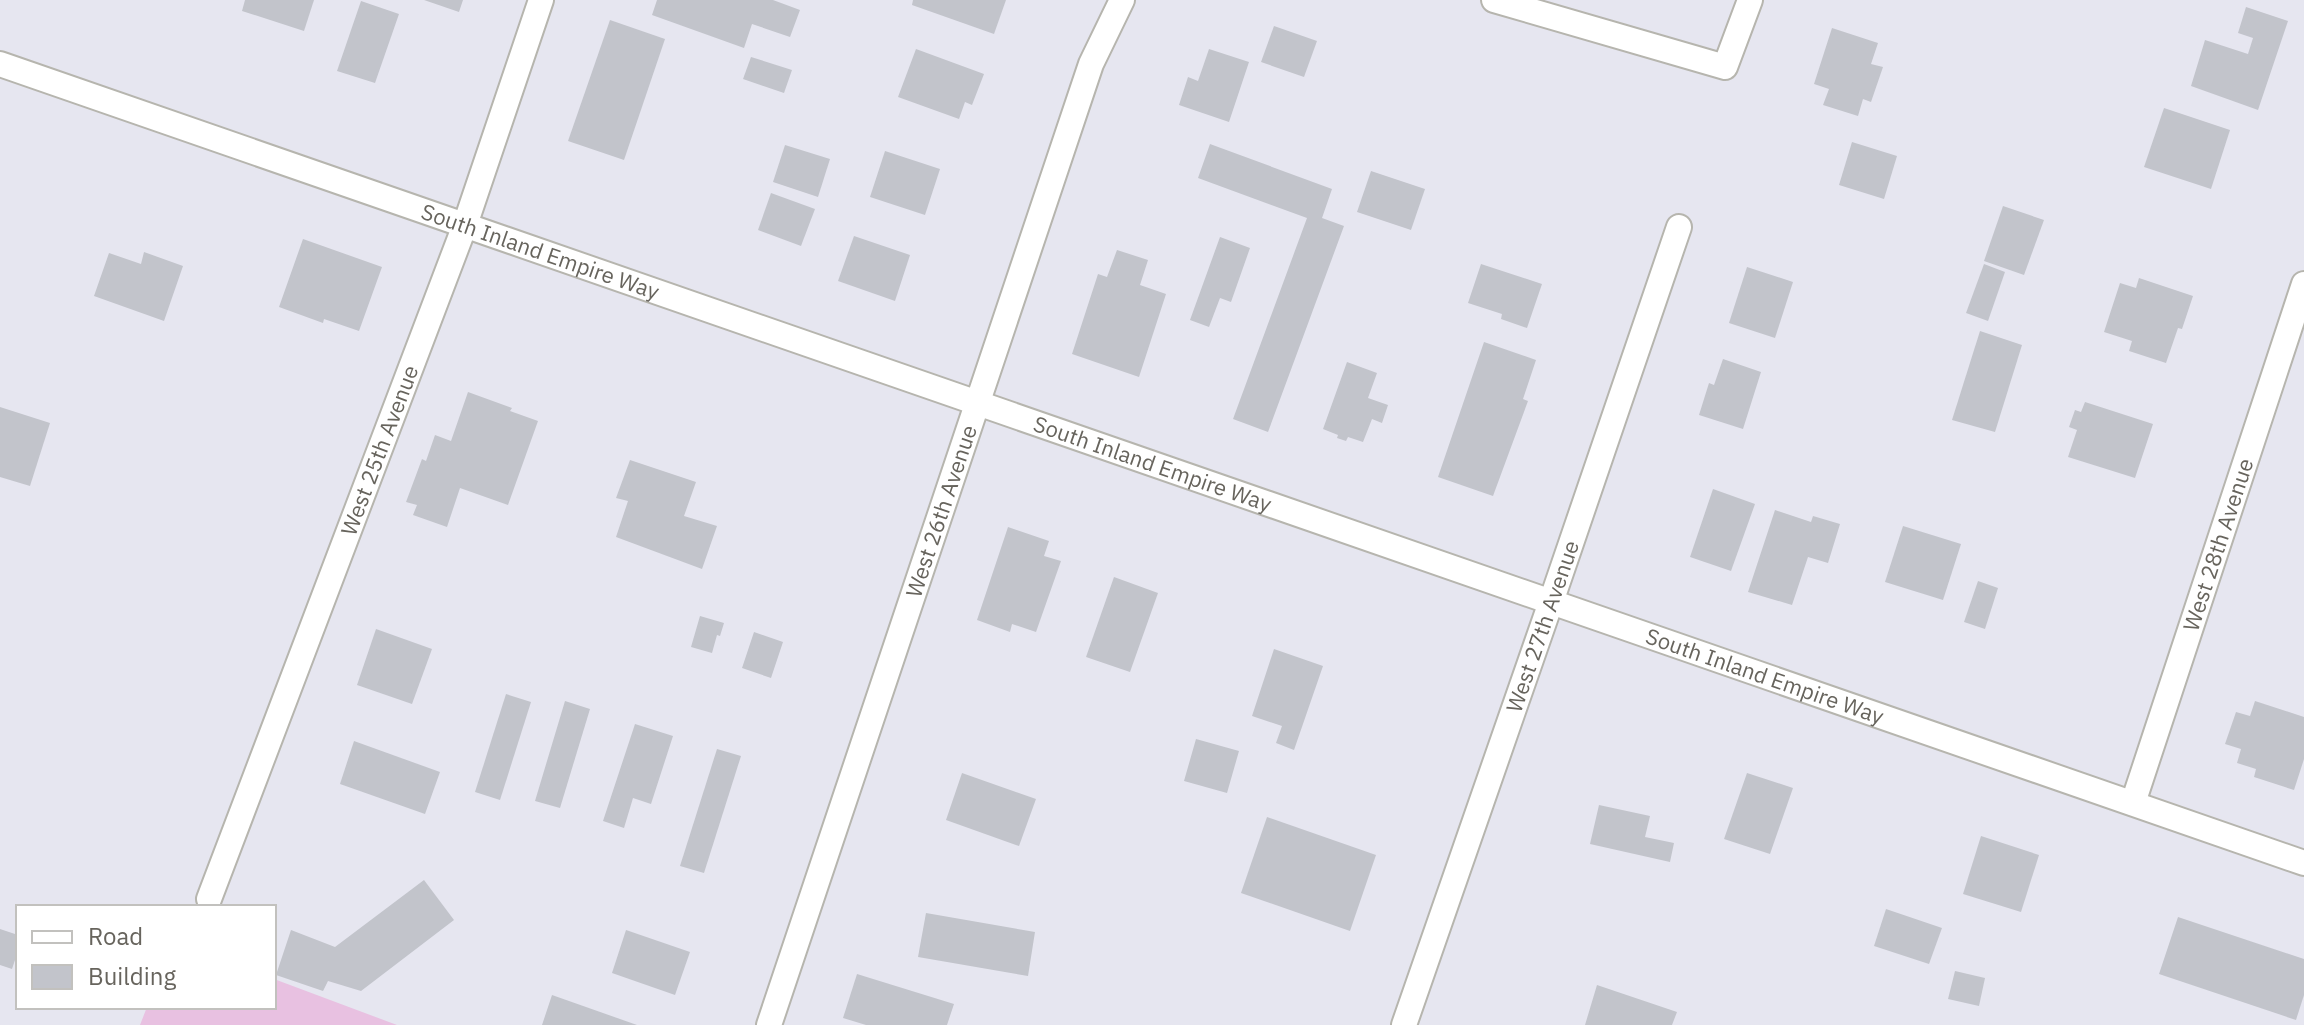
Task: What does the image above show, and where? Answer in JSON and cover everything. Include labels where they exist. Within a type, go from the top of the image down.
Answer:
[{"type":"street","name":"West 25th Avenue","points":[[209,899],[465,225],[541,0]]},
{"type":"street","name":"West 26th Avenue","points":[[769,1025],[1091,64],[1122,0]]},
{"type":"street","points":[[1494,0],[1725,67],[1750,0]]},
{"type":"street","name":"South Inland Empire Way","points":[[0,64],[2304,863]]},
{"type":"street","name":"West 27th Avenue","points":[[1404,1025],[1679,227]]},
{"type":"street","name":"West 28th Avenue","points":[[2133,803],[2304,284]]},
{"type":"shaded area","points":[[276,980],[397,1025],[140,1025],[146,1009],[276,1009]]},
{"type":"building","points":[[245,0],[314,0],[304,31],[242,11]]},
{"type":"building","points":[[424,0],[463,0],[459,12]]},
{"type":"building","points":[[657,0],[773,0],[800,10],[790,37],[752,24],[744,48],[652,15]]},
{"type":"building","points":[[913,0],[1006,0],[994,34],[912,5]]},
{"type":"building","points":[[361,1],[399,14],[375,83],[337,71]]},
{"type":"building","points":[[2246,7],[2288,21],[2258,110],[2191,86],[2205,40],[2248,54],[2253,38],[2238,33]]},
{"type":"building","points":[[610,20],[665,39],[624,160],[568,141]]},
{"type":"building","points":[[1274,26],[1317,41],[1304,77],[1261,62]]},
{"type":"building","points":[[1832,28],[1878,43],[1871,64],[1883,67],[1871,102],[1863,99],[1858,116],[1823,105],[1829,89],[1814,84]]},
{"type":"building","points":[[916,49],[984,74],[972,105],[965,102],[959,119],[898,97]]},
{"type":"building","points":[[1209,49],[1249,62],[1229,122],[1179,105],[1188,77],[1198,81]]},
{"type":"building","points":[[751,57],[792,70],[784,93],[743,79]]},
{"type":"building","points":[[2164,108],[2230,130],[2211,189],[2144,167]]},
{"type":"building","points":[[1852,142],[1897,156],[1884,199],[1839,185]]},
{"type":"building","points":[[1210,144],[1332,189],[1322,218],[1344,226],[1268,432],[1233,419],[1307,218],[1198,178]]},
{"type":"building","points":[[785,145],[830,159],[818,197],[773,182]]},
{"type":"building","points":[[885,151],[940,169],[925,215],[870,197]]},
{"type":"building","points":[[1371,171],[1425,189],[1411,230],[1357,212]]},
{"type":"building","points":[[771,193],[815,209],[801,246],[758,230]]},
{"type":"building","points":[[2003,206],[2044,220],[2024,275],[1984,261]]},
{"type":"building","points":[[854,236],[910,255],[895,301],[838,281]]},
{"type":"building","points":[[1220,237],[1250,248],[1231,302],[1220,298],[1209,327],[1190,320]]},
{"type":"building","points":[[303,239],[382,267],[359,331],[324,319],[323,323],[279,307]]},
{"type":"building","points":[[1117,250],[1148,260],[1140,285],[1166,294],[1139,377],[1072,354],[1098,274],[1107,277]]},
{"type":"building","points":[[144,252],[183,266],[164,321],[94,296],[109,253],[141,264]]},
{"type":"building","points":[[1481,264],[1542,284],[1527,328],[1501,319],[1502,314],[1468,303]]},
{"type":"building","points":[[1984,264],[2005,272],[1988,321],[1966,313]]},
{"type":"building","points":[[1747,267],[1793,282],[1775,338],[1729,323]]},
{"type":"building","points":[[2139,278],[2193,296],[2166,363],[2129,351],[2132,341],[2104,332],[2120,283],[2136,288]]},
{"type":"building","points":[[1980,331],[2022,345],[1995,432],[1952,420]]},
{"type":"building","points":[[1484,342],[1536,360],[1523,399],[1528,401],[1493,496],[1438,477]]},
{"type":"building","points":[[1723,359],[1761,372],[1743,429],[1699,415],[1709,383],[1714,385]]},
{"type":"building","points":[[1347,362],[1377,373],[1368,398],[1388,405],[1382,423],[1372,419],[1363,442],[1348,437],[1346,441],[1323,429]]},
{"type":"building","points":[[468,392],[538,421],[508,505],[460,488],[447,527],[413,515],[417,505],[406,502],[435,435],[451,441]]},
{"type":"building","points":[[2085,402],[2153,424],[2135,478],[2068,457],[2077,430],[2069,427],[2075,410],[2081,412]]},
{"type":"building","points":[[0,407],[50,423],[30,486],[0,477]]},
{"type":"building","points":[[630,460],[696,482],[684,516],[717,526],[702,569],[616,537],[628,501],[616,498]]},
{"type":"building","points":[[1713,489],[1755,504],[1731,571],[1690,557]]},
{"type":"building","points":[[1775,510],[1811,522],[1813,516],[1840,524],[1828,563],[1808,557],[1792,605],[1748,592]]},
{"type":"building","points":[[1903,526],[1961,544],[1943,600],[1885,582]]},
{"type":"building","points":[[1008,527],[1049,541],[1044,556],[1061,561],[1036,632],[1012,624],[1010,632],[977,620]]},
{"type":"building","points":[[1114,577],[1158,593],[1130,672],[1086,657]]},
{"type":"building","points":[[1978,581],[1998,588],[1985,629],[1964,622]]},
{"type":"building","points":[[700,616],[724,623],[712,653],[691,647]]},
{"type":"building","points":[[376,629],[432,649],[412,704],[357,685]]},
{"type":"building","points":[[754,632],[783,642],[771,678],[742,668]]},
{"type":"building","points":[[1274,649],[1323,666],[1294,750],[1276,743],[1282,726],[1252,716]]},
{"type":"building","points":[[506,694],[531,702],[500,800],[475,792]]},
{"type":"building","points":[[565,701],[590,709],[560,808],[535,801]]},
{"type":"building","points":[[2255,701],[2304,717],[2304,759],[2294,790],[2254,777],[2256,769],[2237,763],[2241,749],[2225,744],[2236,712],[2250,716]]},
{"type":"building","points":[[635,724],[673,736],[651,804],[633,798],[624,828],[603,821]]},
{"type":"building","points":[[1196,739],[1239,751],[1227,793],[1184,781]]},
{"type":"building","points":[[354,741],[440,772],[425,814],[340,784]]},
{"type":"building","points":[[717,749],[741,756],[704,873],[680,866]]},
{"type":"building","points":[[962,773],[1036,799],[1019,846],[946,820]]},
{"type":"building","points":[[1747,773],[1793,788],[1770,854],[1724,839]]},
{"type":"building","points":[[1599,805],[1650,816],[1645,837],[1674,843],[1670,862],[1590,844]]},
{"type":"building","points":[[1267,817],[1376,855],[1350,931],[1241,893]]},
{"type":"building","points":[[1981,836],[2039,855],[2021,912],[1963,894]]},
{"type":"building","points":[[424,880],[454,920],[361,991],[328,981],[323,991],[276,975],[291,930],[335,947]]},
{"type":"building","points":[[1886,909],[1942,928],[1929,964],[1874,946]]},
{"type":"building","points":[[926,913],[1035,932],[1028,976],[918,957]]},
{"type":"building","points":[[2178,917],[2304,959],[2304,995],[2296,1020],[2159,974]]},
{"type":"building","points":[[0,929],[16,934],[16,957],[12,969],[0,965]]},
{"type":"building","points":[[626,930],[690,952],[675,995],[612,973]]},
{"type":"building","points":[[1955,971],[1985,978],[1979,1006],[1948,999]]},
{"type":"building","points":[[857,974],[954,1004],[947,1025],[866,1025],[843,1018]]},
{"type":"building","points":[[1597,985],[1677,1012],[1672,1025],[1585,1025]]},
{"type":"building","points":[[552,995],[637,1025],[542,1025]]}]
